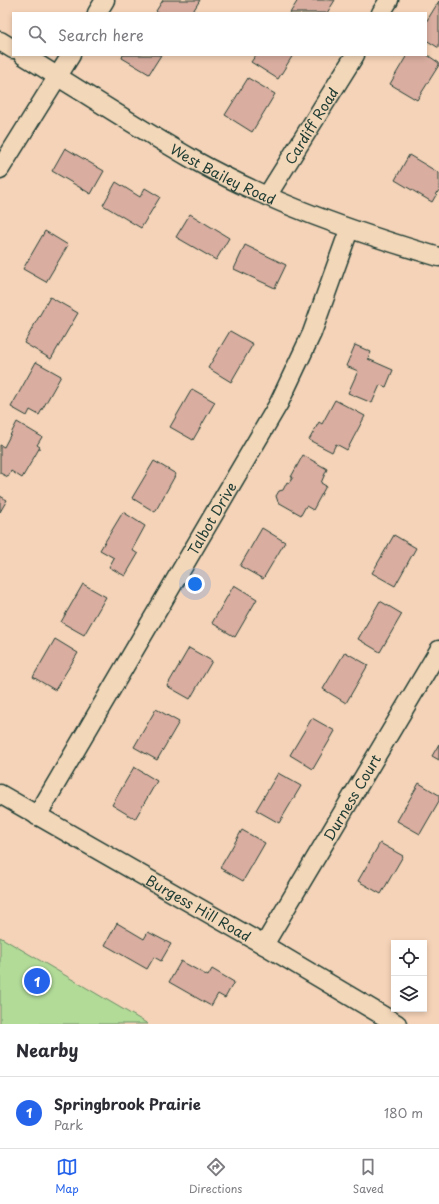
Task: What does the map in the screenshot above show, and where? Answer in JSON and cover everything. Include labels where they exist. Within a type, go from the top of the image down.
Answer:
[{"type":"street","points":[[98,12],[105,0]]},
{"type":"street","points":[[382,12],[389,0]]},
{"type":"street","points":[[0,40],[12,48]]},
{"type":"street","name":"West Bailey Road","points":[[25,56],[194,160],[267,196],[349,230],[439,257]]},
{"type":"street","points":[[0,169],[70,56]]},
{"type":"street","name":"Cardiff Road","points":[[267,196],[353,56]]},
{"type":"street","name":"Talbot Drive","points":[[37,816],[279,403],[312,333],[349,230]]},
{"type":"street","name":"Durness Court","points":[[264,945],[439,650]]},
{"type":"street","name":"Burgess Hill Road","points":[[0,794],[264,945],[397,1024]]},
{"type":"green space","points":[[0,937],[148,1024],[0,1024]]},
{"type":"building","points":[[163,0],[200,0],[193,12],[156,11]]},
{"type":"building","points":[[298,0],[335,0],[328,12],[291,12]]},
{"type":"building","points":[[439,1],[439,48],[427,41],[427,20]]},
{"type":"building","points":[[427,55],[439,63],[417,100],[390,84],[406,56],[427,56]]},
{"type":"building","points":[[123,56],[160,56],[149,74],[122,58]]},
{"type":"building","points":[[255,56],[292,56],[278,79],[251,62]]},
{"type":"building","points":[[248,78],[275,94],[252,132],[225,115]]},
{"type":"building","points":[[65,148],[104,171],[91,194],[52,171]]},
{"type":"building","points":[[409,155],[439,173],[439,190],[432,202],[395,180]]},
{"type":"building","points":[[116,182],[140,197],[145,188],[160,197],[141,228],[103,205]]},
{"type":"building","points":[[190,214],[229,238],[216,260],[176,237]]},
{"type":"building","points":[[45,231],[68,245],[46,282],[23,269]]},
{"type":"building","points":[[245,245],[286,265],[275,288],[234,269]]},
{"type":"building","points":[[50,297],[78,313],[51,359],[24,343]]},
{"type":"building","points":[[230,331],[253,344],[231,382],[208,368]]},
{"type":"building","points":[[355,345],[371,352],[368,359],[393,370],[386,387],[380,385],[372,403],[348,393],[358,371],[346,366]]},
{"type":"building","points":[[36,362],[61,376],[39,415],[30,410],[27,416],[11,407]]},
{"type":"building","points":[[192,389],[215,402],[193,440],[170,427]]},
{"type":"building","points":[[335,400],[365,416],[347,450],[336,444],[332,452],[309,440],[319,422],[322,424]]},
{"type":"building","points":[[17,422],[42,437],[37,445],[40,447],[22,478],[11,471],[8,477],[0,473],[0,445],[4,447]]},
{"type":"building","points":[[303,455],[327,469],[321,483],[326,486],[313,510],[306,506],[301,515],[278,502],[276,496],[279,491],[283,490],[287,482],[289,483],[293,477],[291,477]]},
{"type":"building","points":[[154,461],[176,474],[155,512],[132,498]]},
{"type":"building","points":[[0,496],[7,500],[0,512]]},
{"type":"building","points":[[123,512],[145,526],[132,550],[138,554],[125,576],[109,567],[114,558],[100,550]]},
{"type":"building","points":[[262,528],[285,542],[263,579],[240,566]]},
{"type":"building","points":[[394,535],[416,548],[395,586],[372,573]]},
{"type":"building","points":[[83,584],[106,597],[84,635],[61,622]]},
{"type":"building","points":[[234,585],[257,599],[235,637],[212,623]]},
{"type":"building","points":[[380,601],[402,614],[380,652],[358,639]]},
{"type":"building","points":[[55,639],[78,653],[55,690],[33,677]]},
{"type":"building","points":[[189,648],[212,661],[190,699],[167,686]]},
{"type":"building","points":[[345,652],[368,665],[346,703],[323,689]]},
{"type":"building","points":[[156,709],[179,722],[157,760],[134,747]]},
{"type":"building","points":[[312,718],[335,731],[313,769],[290,755]]},
{"type":"building","points":[[439,744],[439,760],[432,756]]},
{"type":"building","points":[[134,767],[157,781],[135,819],[112,805]]},
{"type":"building","points":[[278,773],[301,786],[279,823],[256,810]]},
{"type":"building","points":[[419,783],[439,795],[439,801],[420,834],[397,821]]},
{"type":"building","points":[[242,830],[265,843],[243,881],[220,868]]},
{"type":"building","points":[[380,843],[403,856],[381,894],[358,881]]},
{"type":"building","points":[[117,923],[144,939],[148,932],[171,944],[161,961],[154,957],[147,969],[105,945]]},
{"type":"building","points":[[181,961],[208,976],[212,969],[234,982],[225,998],[218,994],[211,1006],[169,982]]},
{"type":"place","name":"Springbrook Prairie","points":[[37,981]]}]
